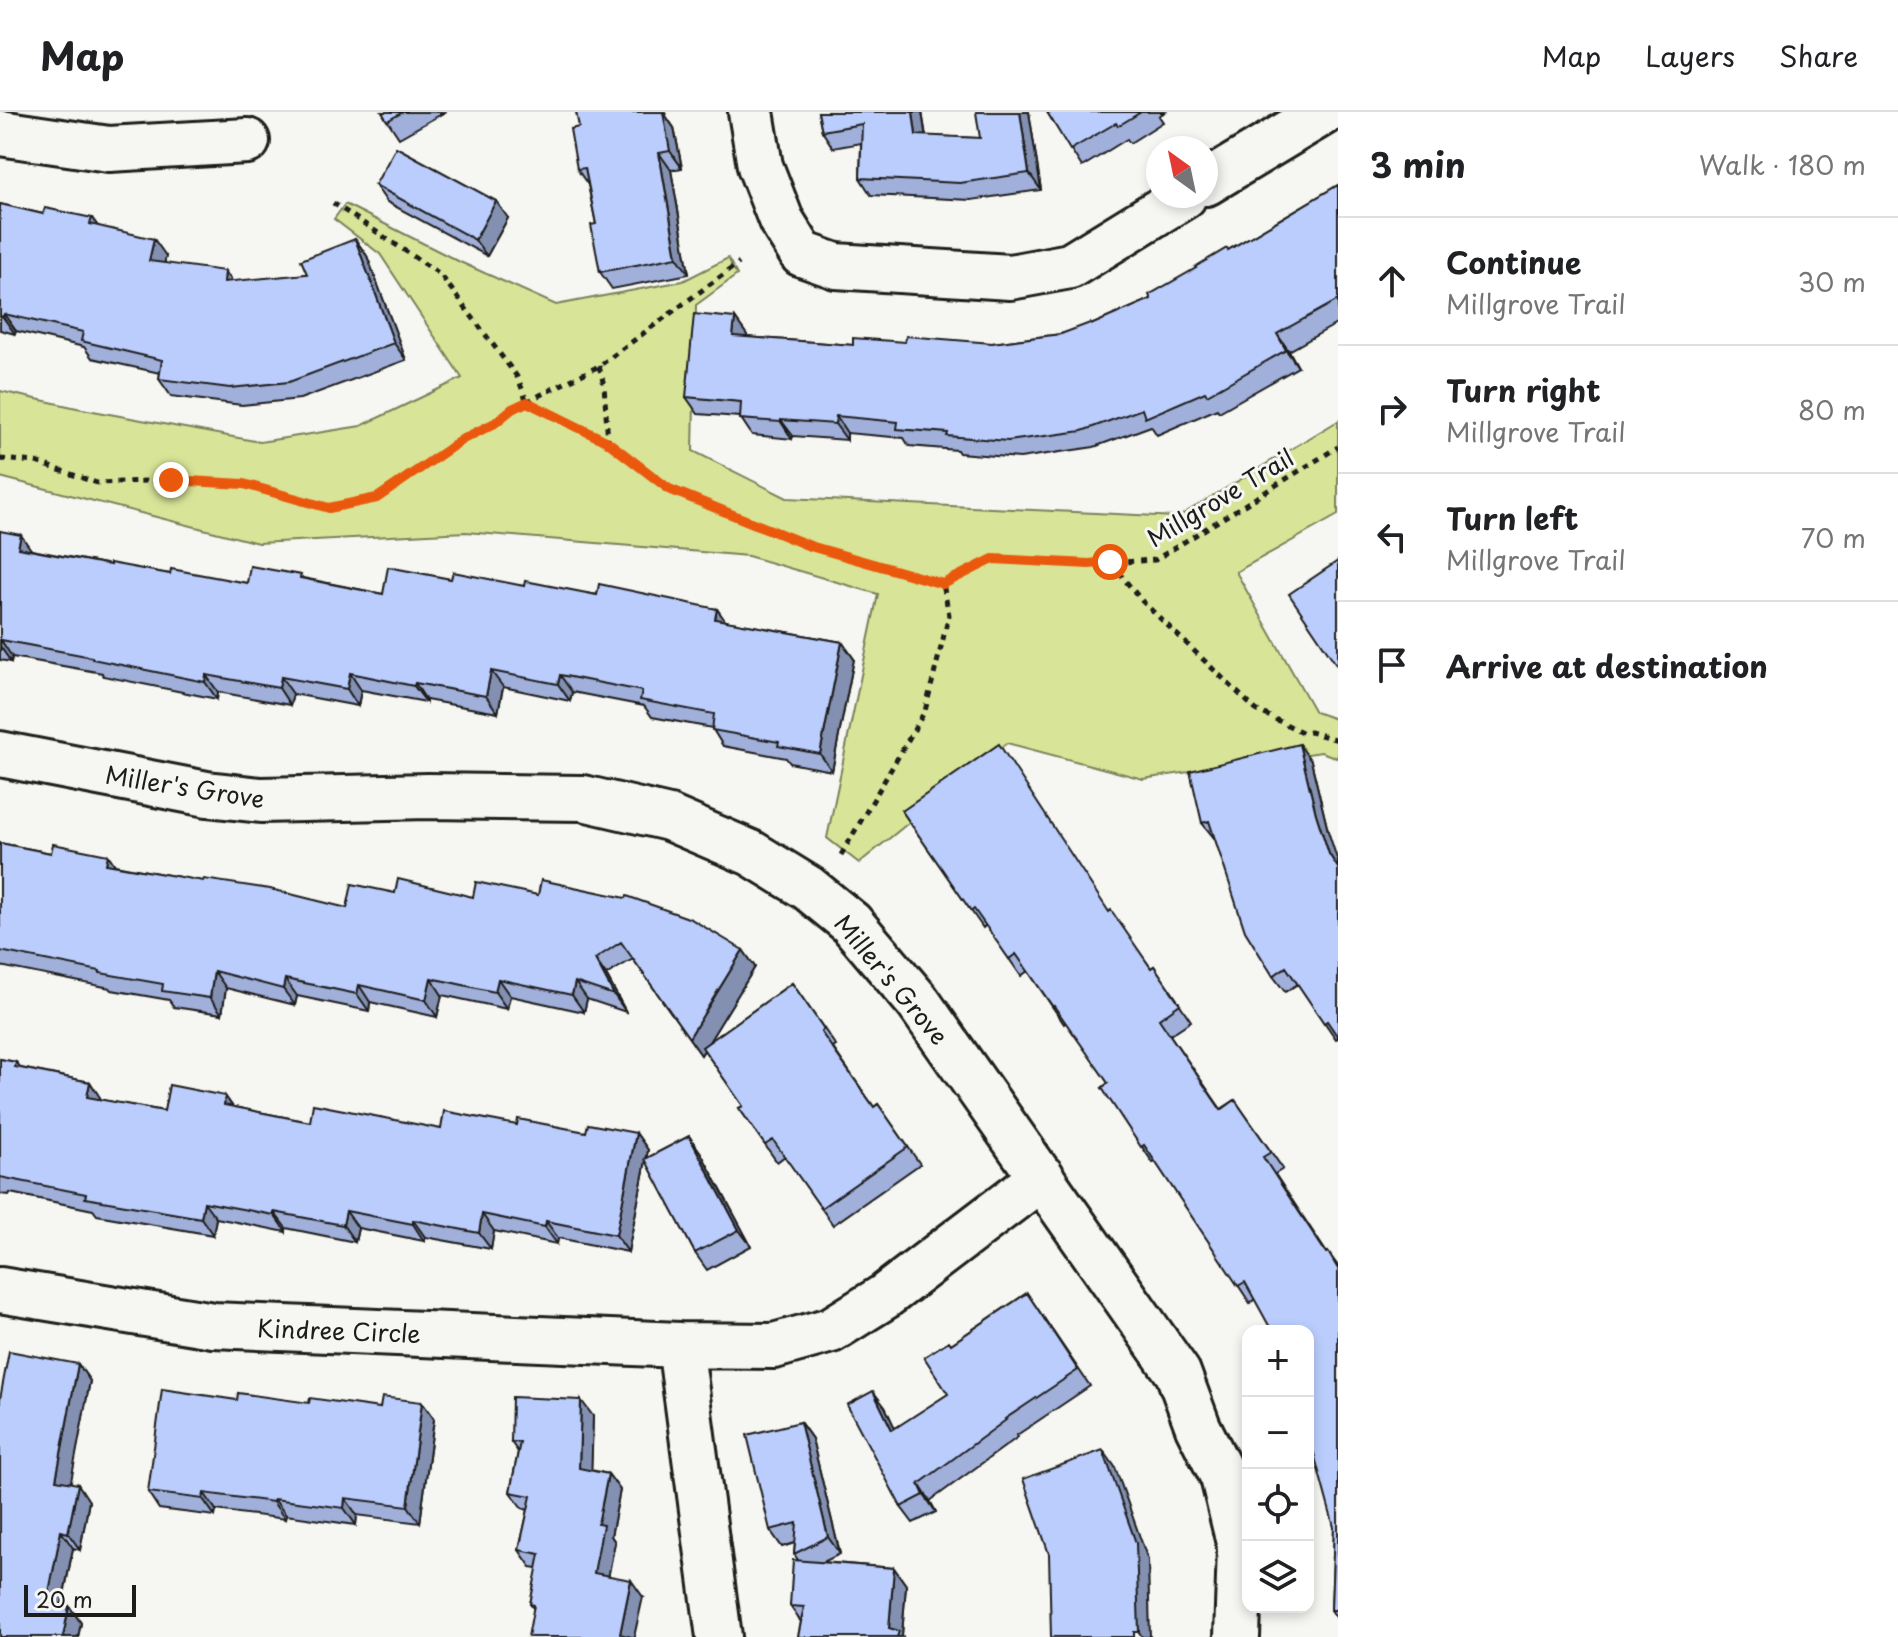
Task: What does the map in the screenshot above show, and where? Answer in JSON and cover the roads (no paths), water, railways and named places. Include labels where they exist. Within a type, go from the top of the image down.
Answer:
[{"type":"street","points":[[751,112],[760,166],[781,220],[802,254],[836,266],[1010,277],[1070,266],[1164,208]]},
{"type":"street","points":[[1218,176],[1324,112]]},
{"type":"street","points":[[0,133],[109,149],[247,141]]},
{"type":"street","name":"Miller's Grove","points":[[0,754],[207,794],[261,800],[428,796],[583,798],[669,818],[751,853],[808,888],[851,923],[918,1002],[1178,1373],[1198,1427],[1223,1477],[1240,1547],[1237,1637]]},
{"type":"street","name":"Kindree Circle","points":[[0,1290],[213,1325],[680,1345],[774,1346],[831,1330],[884,1297],[1042,1177]]},
{"type":"street","points":[[680,1345],[719,1637]]}]
